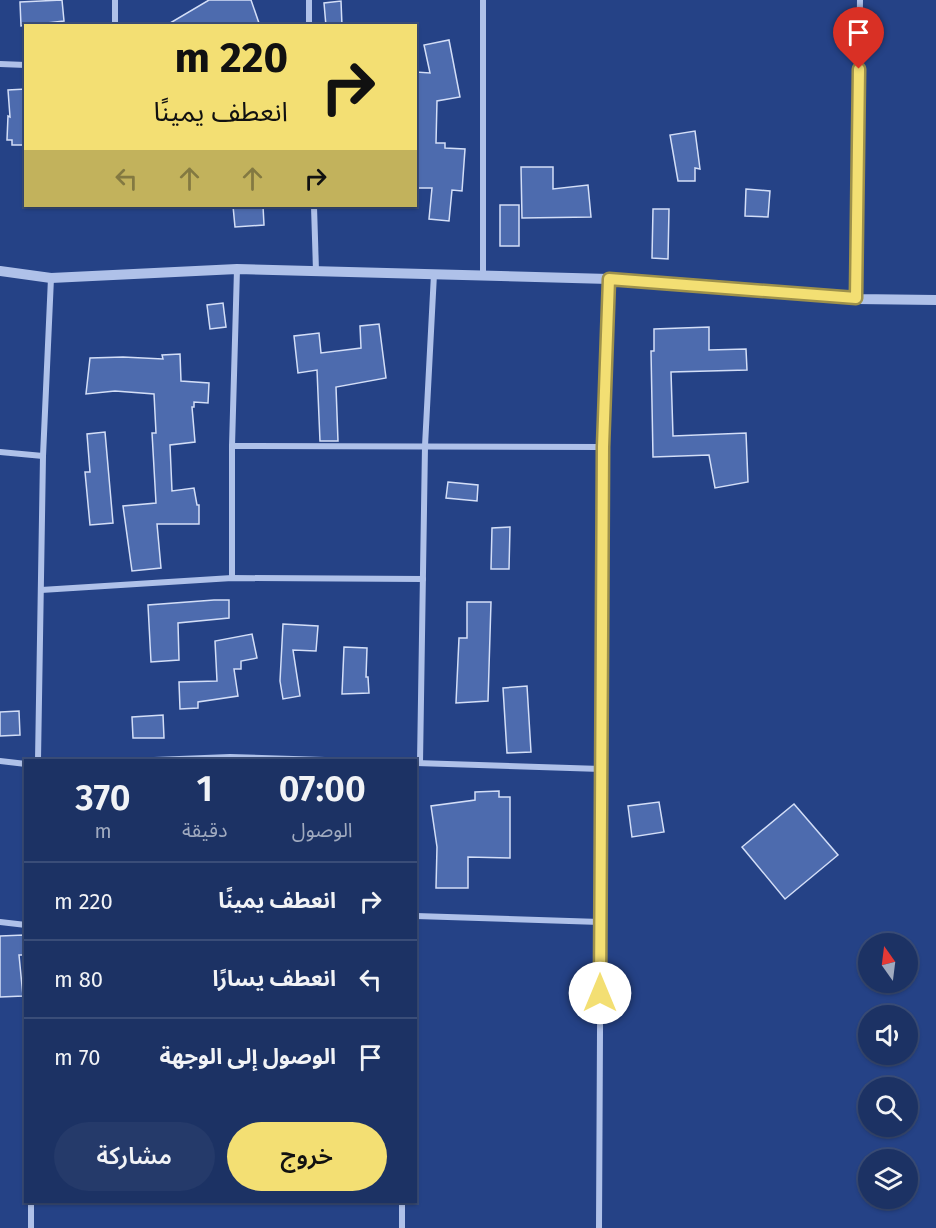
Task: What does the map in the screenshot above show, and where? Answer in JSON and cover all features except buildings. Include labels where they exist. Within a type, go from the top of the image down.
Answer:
[{"type":"street","points":[[115,0],[115,24]]},
{"type":"street","points":[[309,0],[309,24]]},
{"type":"street","points":[[483,0],[483,276]]},
{"type":"street","points":[[856,298],[860,0]]},
{"type":"street","points":[[0,64],[24,65]]},
{"type":"street","points":[[314,207],[316,271]]},
{"type":"street","points":[[0,271],[51,278],[237,269],[609,279],[856,298],[936,300]]},
{"type":"street","points":[[232,578],[232,446],[237,269]]},
{"type":"street","points":[[434,274],[425,446],[418,763],[601,770]]},
{"type":"street","points":[[38,759],[44,456],[51,278]]},
{"type":"street","points":[[599,1228],[603,447],[609,279]]},
{"type":"street","points":[[232,446],[603,447]]},
{"type":"street","points":[[0,452],[44,456]]},
{"type":"street","points":[[41,590],[232,578],[423,579]]},
{"type":"street","points":[[0,761],[24,764]]},
{"type":"street","points":[[417,916],[600,922]]},
{"type":"street","points":[[0,922],[24,925]]},
{"type":"street","points":[[31,1203],[31,1228]]},
{"type":"street","points":[[402,1203],[402,1228]]},
{"type":"route","points":[[600,993],[603,447],[609,279],[856,298],[859,69]]}]
